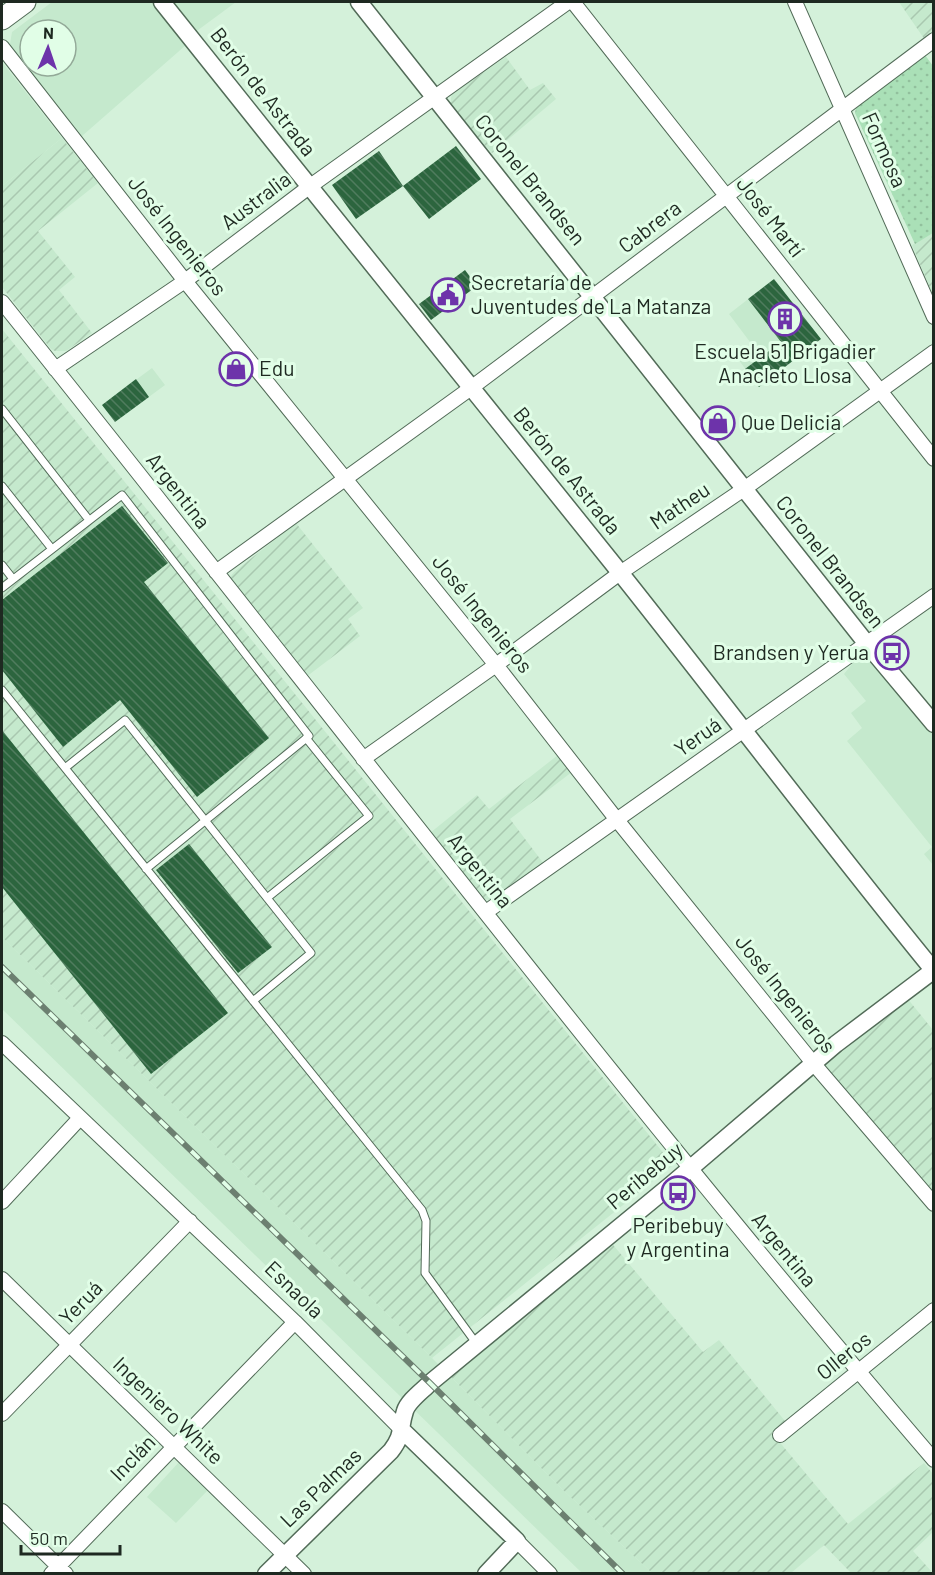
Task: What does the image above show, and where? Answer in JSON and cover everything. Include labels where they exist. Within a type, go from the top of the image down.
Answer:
[{"type":"highway","points":[[2,19],[25,2]]},
{"type":"street","name":"Berón de Astrada","points":[[162,2],[620,573],[742,732],[933,970]]},
{"type":"street","name":"Coronel Brandsen","points":[[359,2],[867,644],[933,724]]},
{"type":"street","name":"Australia","points":[[55,369],[185,281],[309,187],[568,2]]},
{"type":"street","name":"José Martí","points":[[573,2],[933,459]]},
{"type":"street","name":"Formosa","points":[[795,2],[933,317]]},
{"type":"street","name":"Cabrera","points":[[216,572],[471,388],[933,40]]},
{"type":"street","name":"José Ingenieros","points":[[2,47],[185,281],[496,665],[617,820],[813,1063],[933,1204]]},
{"type":"street","name":"Argentina","points":[[2,302],[690,1168],[933,1460]]},
{"type":"street","name":"Matheu","points":[[363,759],[496,665],[620,573],[744,489],[933,352]]},
{"type":"street","name":"Yeruá","points":[[486,912],[933,596]]},
{"type":"street","name":"Peribebuy","points":[[402,1430],[407,1406],[430,1383],[813,1063],[933,970]]},
{"type":"street","name":"Esnaola","points":[[2,1043],[295,1322],[550,1574]]},
{"type":"street","points":[[2,1202],[80,1118]]},
{"type":"street","name":"Yeruá","points":[[2,1414],[190,1221]]},
{"type":"street","name":"Ingeniero White","points":[[2,1279],[304,1574]]},
{"type":"street","name":"Olleros","points":[[780,1435],[933,1310]]},
{"type":"street","name":"Inclán","points":[[59,1571],[174,1446],[295,1322]]},
{"type":"street","name":"Las Palmas","points":[[266,1574],[391,1451],[398,1443],[402,1430]]},
{"type":"street","points":[[2,1511],[59,1571]]},
{"type":"street","points":[[486,1574],[517,1541]]},
{"type":"lane","points":[[2,409],[89,520]]},
{"type":"lane","points":[[2,486],[52,549]]},
{"type":"lane","points":[[2,588],[122,495],[309,736],[146,869]]},
{"type":"lane","points":[[2,565],[13,579]]},
{"type":"lane","points":[[2,690],[422,1210],[426,1221],[425,1273],[476,1344]]},
{"type":"lane","points":[[64,768],[125,720],[311,952],[253,1001]]},
{"type":"lane","points":[[267,898],[369,816],[306,738]]},
{"type":"shaded area","points":[[52,2],[153,2],[186,45],[82,136],[35,78],[78,78],[78,18],[31,18]]},
{"type":"shaded area","points":[[170,2],[236,2],[194,33]]},
{"type":"shaded area","points":[[899,2],[933,2],[933,33],[925,40]]},
{"type":"shaded area","points":[[18,28],[18,56],[10,44],[12,32]]},
{"type":"shaded area","points":[[925,55],[933,66],[933,233],[915,244],[855,113],[857,103]]},
{"type":"shaded area","points":[[506,57],[530,90],[543,83],[556,99],[492,153],[451,107],[451,98],[452,94]]},
{"type":"shaded area","points":[[2,62],[62,138],[2,186]]},
{"type":"shaded area","points":[[62,138],[98,183],[38,231],[75,277],[59,290],[92,333],[66,351],[55,351],[51,349],[2,287],[2,186]]},
{"type":"shaded area","points":[[933,233],[933,295],[912,245]]},
{"type":"shaded area","name":"Escuela 51 Brigadier Anacleto Llosa","points":[[774,279],[821,339],[759,387],[738,359],[753,346],[729,314]]},
{"type":"shaded area","points":[[2,329],[673,1165],[432,1358],[2,937]]},
{"type":"shaded area","points":[[152,368],[165,385],[115,422],[102,405]]},
{"type":"shaded area","points":[[296,523],[363,608],[348,619],[360,636],[306,677],[231,582],[234,572]]},
{"type":"shaded area","points":[[857,658],[870,659],[933,734],[933,865],[924,854],[932,847],[847,741],[862,728],[851,713],[866,701],[844,674]]},
{"type":"shaded area","points":[[558,755],[572,772],[510,819],[544,864],[491,900],[481,899],[430,833],[477,795],[489,809]]},
{"type":"shaded area","points":[[2,937],[432,1358],[563,1490],[652,1573],[582,1573],[2,1009]]},
{"type":"shaded area","points":[[907,998],[933,1030],[933,1197],[825,1066]]},
{"type":"shaded area","points":[[609,1240],[703,1352],[719,1340],[785,1421],[772,1433],[848,1524],[924,1463],[933,1474],[933,1532],[913,1551],[933,1573],[851,1573],[824,1545],[791,1573],[652,1573],[563,1490],[450,1376]]},
{"type":"shaded area","points":[[179,1462],[208,1490],[176,1523],[147,1497]]},
{"type":"building","points":[[456,146],[481,179],[429,219],[403,186]]},
{"type":"building","points":[[379,151],[403,186],[356,219],[332,185]]},
{"type":"building","name":"Secretaría de Juventudes de La Matanza","points":[[465,270],[477,286],[431,320],[419,304]]},
{"type":"building","name":"Escuela 51 Brigadier Anacleto Llosa","points":[[774,279],[821,339],[759,387],[745,369],[781,342],[748,299]]},
{"type":"building","points":[[136,379],[149,397],[115,422],[102,405]]},
{"type":"building","points":[[122,506],[168,563],[144,582],[269,738],[197,797],[120,700],[63,747],[2,670],[2,600]]},
{"type":"building","points":[[2,730],[228,1013],[151,1074],[2,887]]},
{"type":"building","points":[[189,844],[272,947],[238,973],[156,870]]},
{"type":"railway","points":[[2,967],[623,1574]]},
{"type":"place","name":"Secretaría de Juventudes de La Matanza","points":[[448,295]]},
{"type":"place","name":"Escuela 51 Brigadier Anacleto Llosa","points":[[785,319]]},
{"type":"place","name":"Edu","points":[[236,369]]},
{"type":"place","name":"Que Delicia","points":[[718,423]]},
{"type":"place","name":"Brandsen y Yerua","points":[[892,653]]},
{"type":"place","name":"Peribebuy y Argentina","points":[[678,1193]]}]
